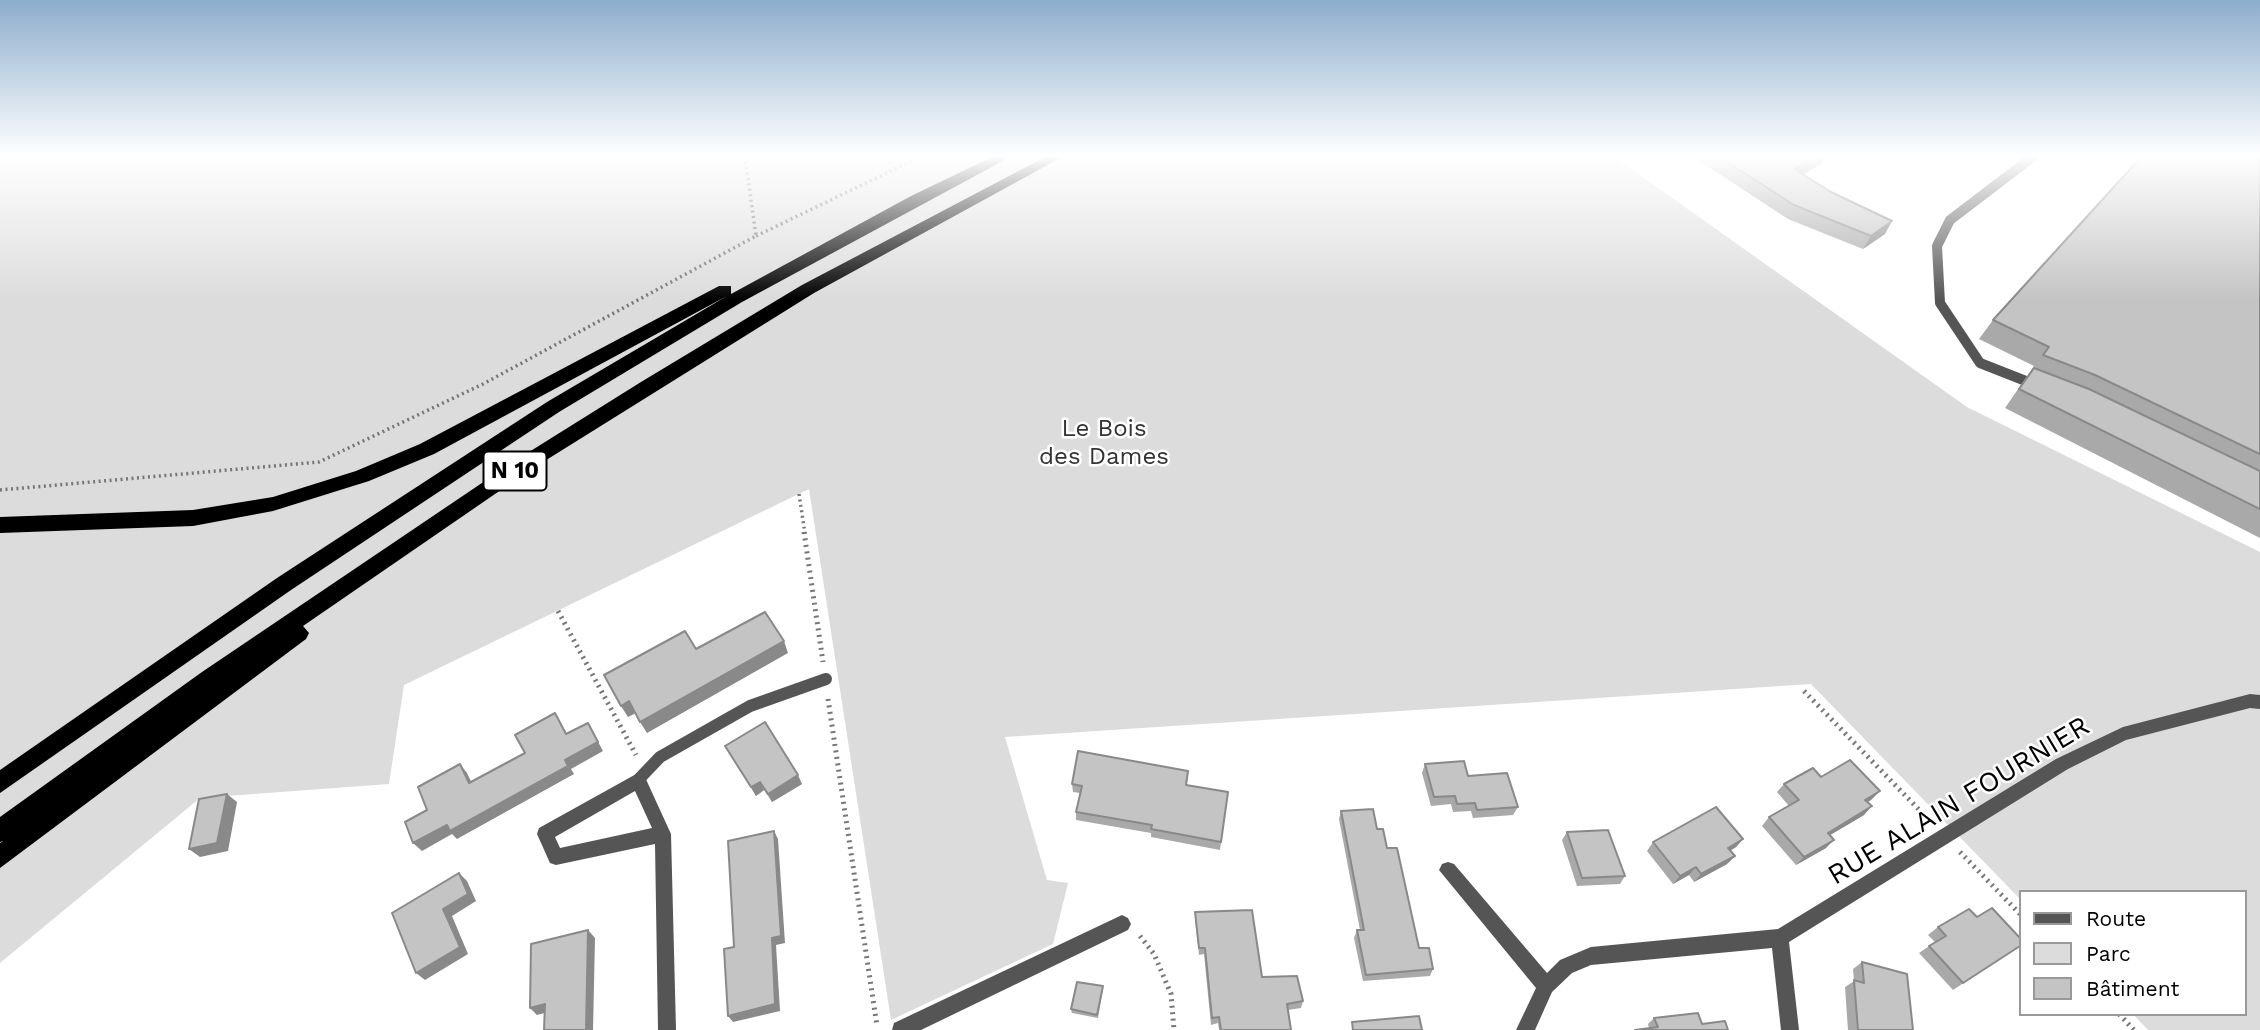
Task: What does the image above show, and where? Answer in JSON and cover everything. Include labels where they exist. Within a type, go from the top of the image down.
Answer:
[{"type":"highway","points":[[0,525],[193,517],[273,504],[362,477],[428,449],[788,258],[905,204]]},
{"type":"highway","name":"N 10","points":[[0,783],[284,584],[553,407],[736,298],[909,204]]},
{"type":"highway","name":"N 10","points":[[0,831],[211,678],[520,467],[647,386],[808,289],[967,204]]},
{"type":"highway","points":[[0,857],[520,467]]},
{"type":"street","name":"RUE ALAIN FOURNIER","points":[[1780,938],[2062,764],[2123,734],[2250,701],[2260,702]]},
{"type":"street","points":[[663,834],[556,857],[545,834],[641,776],[663,834],[667,1030]]},
{"type":"street","points":[[1448,870],[1546,986]]},
{"type":"street","points":[[901,1030],[1122,924]]},
{"type":"street","points":[[1525,1030],[1546,986],[1566,966],[1591,956],[1780,938],[1790,1030]]},
{"type":"lane","points":[[1971,204],[1950,220],[1937,246],[1940,303],[1980,363],[2052,392]]},
{"type":"lane","points":[[641,776],[660,757],[750,706],[826,679]]},
{"type":"path","points":[[752,204],[757,236]]},
{"type":"path","points":[[0,490],[319,462],[483,384],[757,236],[823,204]]},
{"type":"path","points":[[799,494],[878,1030]]},
{"type":"path","points":[[558,611],[641,776]]},
{"type":"path","points":[[1804,691],[2018,912]]},
{"type":"path","points":[[1122,924],[1145,938],[1154,954],[1171,994],[1174,1030]]},
{"type":"path","points":[[2121,1016],[2134,1030]]},
{"type":"green space","name":"Le Bois des Dames","points":[[0,204],[1681,204],[1967,407],[2260,552],[2260,1030],[2148,1030],[2135,1016],[2246,1016],[2246,890],[2018,890],[2018,897],[1811,684],[1005,737],[1047,880],[1068,883],[1053,944],[891,1020],[809,489],[404,685],[389,784],[200,798],[0,963]]},
{"type":"building","points":[[1856,204],[1892,221],[1871,236],[1794,205]]},
{"type":"building","points":[[2098,204],[2260,204],[2260,454],[2095,375],[2043,355],[2049,347],[1993,320]]},
{"type":"building","points":[[2034,368],[2089,389],[2260,471],[2260,509],[2019,389]]},
{"type":"building","points":[[765,612],[784,641],[640,722],[629,701],[621,706],[604,675],[685,631],[696,649]]},
{"type":"building","points":[[555,713],[566,734],[588,723],[598,742],[565,760],[568,766],[450,831],[447,825],[413,843],[405,822],[427,810],[418,787],[460,764],[469,783],[525,753],[515,735]]},
{"type":"building","points":[[765,722],[798,775],[768,794],[760,782],[751,787],[725,746]]},
{"type":"building","points":[[1078,751],[1188,771],[1186,785],[1228,792],[1221,842],[1151,829],[1152,825],[1076,812],[1082,786],[1072,784]]},
{"type":"building","points":[[1850,760],[1880,791],[1865,800],[1872,806],[1828,833],[1834,840],[1804,857],[1769,817],[1799,800],[1784,784],[1813,768],[1821,777]]},
{"type":"building","points":[[1464,761],[1468,776],[1507,773],[1518,807],[1477,810],[1475,803],[1457,804],[1455,796],[1434,797],[1425,764]]},
{"type":"building","points":[[227,794],[217,843],[189,849],[199,799]]},
{"type":"building","points":[[1716,807],[1743,839],[1728,848],[1735,856],[1701,874],[1696,867],[1680,876],[1653,842]]},
{"type":"building","points":[[1373,809],[1377,829],[1383,829],[1387,848],[1397,848],[1419,948],[1429,948],[1433,969],[1366,975],[1357,930],[1364,930],[1341,811]]},
{"type":"building","points":[[1608,830],[1625,876],[1582,878],[1567,832]]},
{"type":"building","points":[[774,831],[781,936],[772,938],[775,1004],[728,1016],[724,949],[734,947],[728,841]]},
{"type":"building","points":[[459,873],[468,894],[443,909],[460,947],[416,973],[392,913]]},
{"type":"building","points":[[1992,908],[2018,936],[2018,947],[1963,983],[1929,946],[1946,936],[1938,927],[1969,909],[1977,917]]},
{"type":"building","points":[[1252,910],[1262,977],[1297,976],[1303,1001],[1287,1004],[1291,1030],[1221,1030],[1219,1017],[1212,1018],[1205,948],[1199,948],[1195,912]]},
{"type":"building","points":[[588,930],[586,1030],[544,1030],[545,1004],[530,1008],[531,944]]},
{"type":"building","points":[[1862,962],[1907,974],[1913,1030],[1858,1030],[1854,980],[1864,983]]},
{"type":"building","points":[[1077,982],[1103,986],[1097,1015],[1071,1009]]},
{"type":"building","points":[[1698,1013],[1702,1024],[1725,1021],[1728,1030],[1635,1030],[1658,1027],[1654,1018]]},
{"type":"building","points":[[1419,1016],[1422,1030],[1353,1030],[1352,1022]]}]
